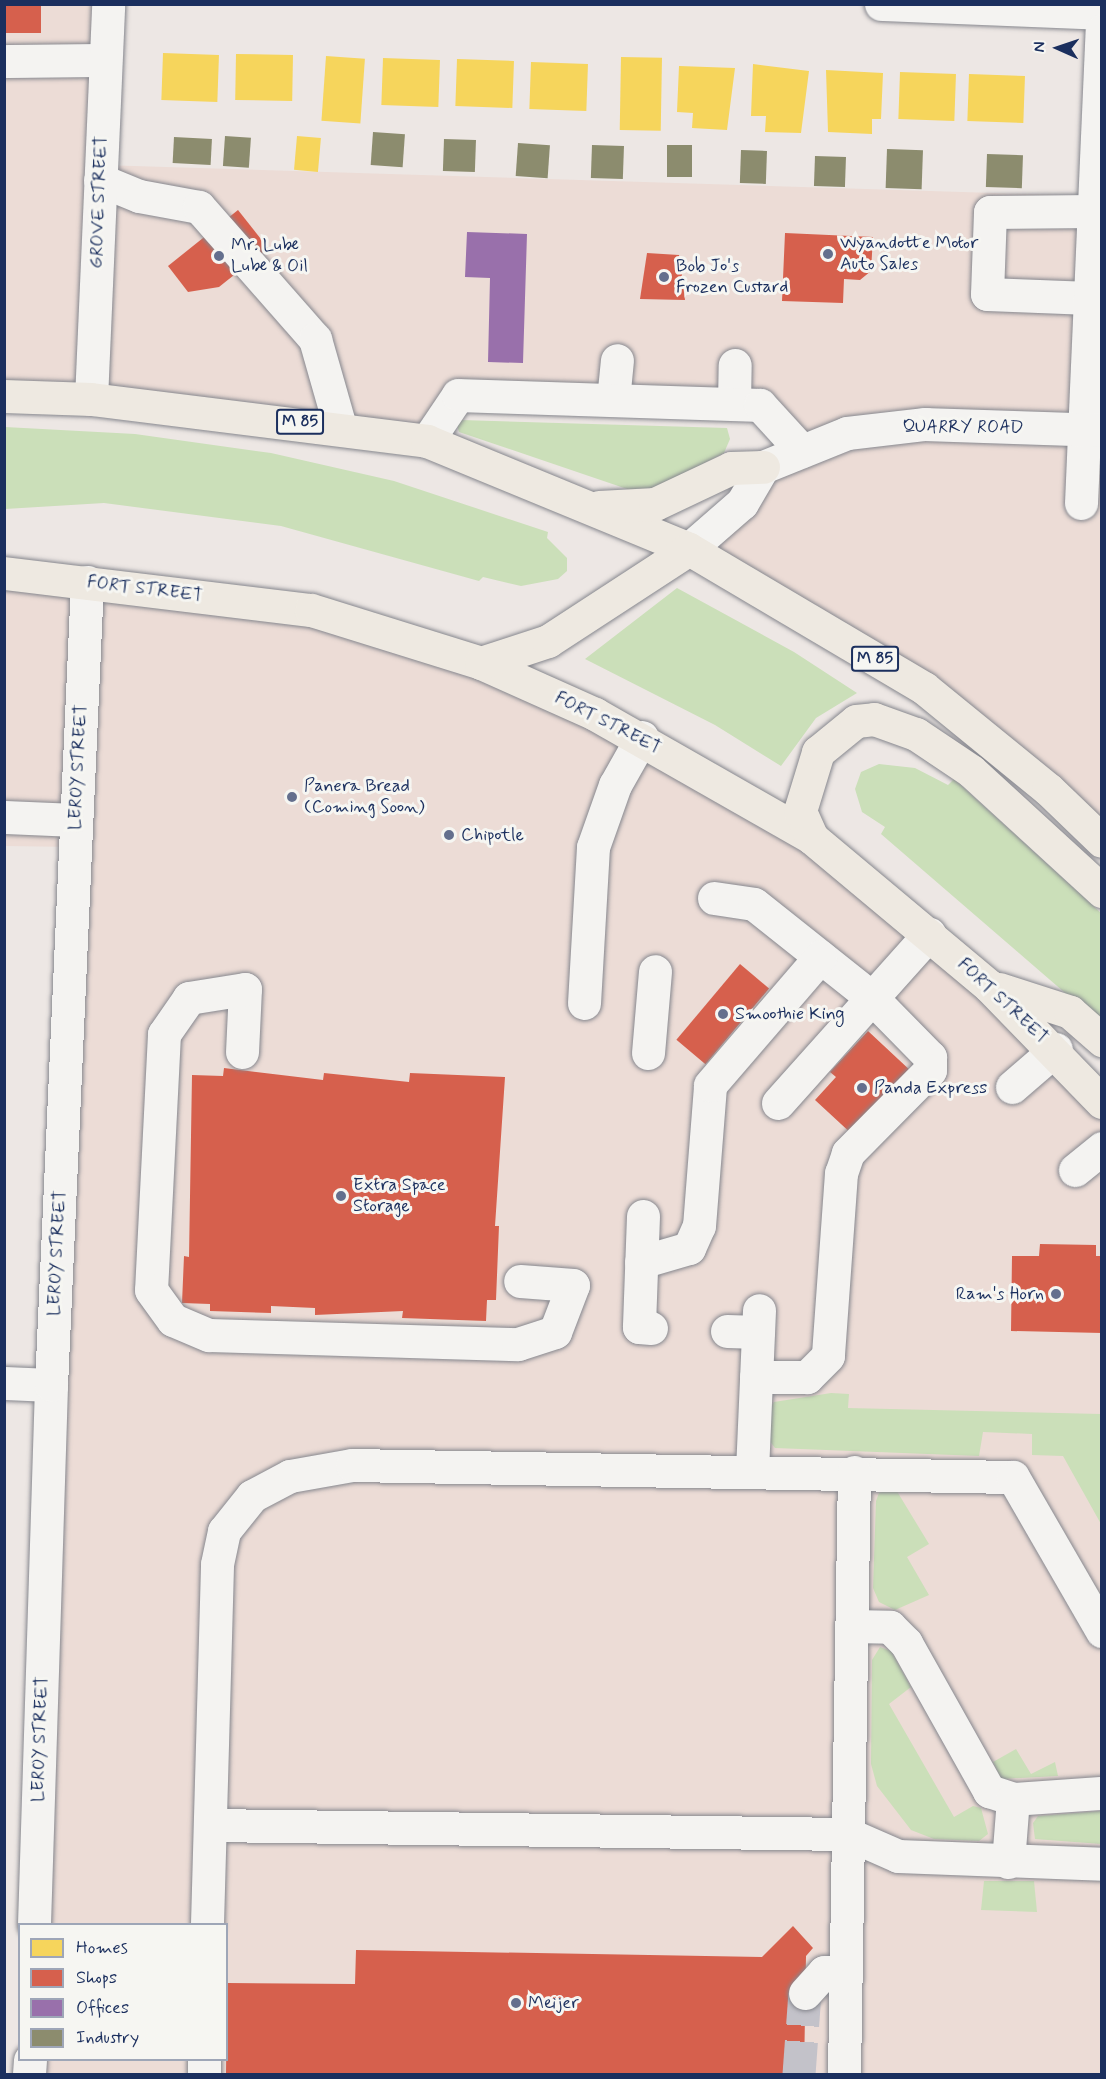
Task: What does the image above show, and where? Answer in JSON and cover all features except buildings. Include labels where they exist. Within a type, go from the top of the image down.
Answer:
[{"type":"main road","name":"M 85","points":[[4,396],[91,399],[340,427],[427,441],[688,549],[924,688],[1048,789],[1101,841]]},
{"type":"main road","points":[[582,505],[628,509],[655,504],[731,468],[764,467]]},
{"type":"main road","points":[[481,663],[549,641],[688,549]]},
{"type":"main road","name":"FORT STREET","points":[[4,573],[311,610],[481,663],[642,737],[812,838],[989,986],[1056,1049],[1101,1102]]},
{"type":"main road","points":[[812,838],[800,811],[818,752],[856,720],[874,719],[916,735],[971,771],[1101,891]]},
{"type":"main road","points":[[989,986],[1070,1012],[1101,1040]]},
{"type":"street","name":"GROVE STREET","points":[[91,399],[108,4]]},
{"type":"street","points":[[881,4],[1101,13]]},
{"type":"street","points":[[1081,503],[1093,430],[1090,298],[1097,256],[1094,211],[1101,30]]},
{"type":"street","points":[[4,61],[105,60]]},
{"type":"street","points":[[100,180],[160,199],[199,207],[315,339],[340,427]]},
{"type":"street","points":[[1090,298],[987,294],[990,212],[1094,211]]},
{"type":"street","points":[[613,400],[616,360]]},
{"type":"street","points":[[734,404],[735,365]]},
{"type":"street","points":[[427,441],[458,395],[760,405],[802,451]]},
{"type":"street","name":"QUARRY ROAD","points":[[764,467],[847,433],[925,424],[1093,430]]},
{"type":"street","points":[[688,549],[742,503],[764,467]]},
{"type":"street","name":"LEROY STREET","points":[[34,1923],[51,1384],[87,582]]},
{"type":"street","points":[[584,1003],[593,847],[615,785],[642,737]]},
{"type":"street","points":[[4,817],[76,820]]},
{"type":"street","points":[[714,898],[754,904],[872,998],[919,1041],[930,1057],[930,1070],[848,1153],[841,1173],[828,1356],[821,1368],[807,1377],[756,1377]]},
{"type":"street","points":[[778,1103],[929,934]]},
{"type":"street","points":[[641,1262],[689,1248],[699,1226],[710,1085],[820,957]]},
{"type":"street","points":[[648,1053],[655,971]]},
{"type":"street","points":[[242,1052],[244,989],[189,998],[164,1034],[151,1290],[173,1320],[209,1335],[518,1344],[555,1332],[573,1284],[520,1281]]},
{"type":"street","points":[[1012,1087],[1056,1049]]},
{"type":"street","points":[[1075,1170],[1101,1148]]},
{"type":"street","points":[[643,1216],[639,1327],[651,1328]]},
{"type":"street","points":[[748,1324],[756,1377],[752,1471]]},
{"type":"street","points":[[4,1383],[51,1384]]},
{"type":"street","points":[[207,1923],[217,1564],[224,1531],[252,1496],[290,1476],[326,1466],[854,1472],[1014,1477],[1090,1583],[1101,1631]]},
{"type":"street","points":[[844,2074],[854,1472]]},
{"type":"street","points":[[851,1626],[890,1627],[906,1643],[989,1791],[1013,1799],[1101,1793]]},
{"type":"street","points":[[1008,1862],[1013,1799]]},
{"type":"street","points":[[210,1825],[848,1834],[898,1856],[1101,1864]]},
{"type":"street","points":[[805,1993],[824,1972],[845,1972]]},
{"type":"shaded area","points":[[5,5],[108,5],[101,165],[1094,196],[1102,430],[1101,841],[1048,789],[689,549],[802,451],[760,405],[458,395],[427,441],[5,396]]},
{"type":"shaded area","points":[[5,573],[136,586],[481,663],[812,838],[1102,1102],[1101,2074],[29,2074],[30,2061],[228,2061],[228,1923],[34,1923],[74,847],[5,846]]},
{"type":"green space","points":[[461,420],[727,428],[730,439],[724,453],[657,488],[630,490],[459,432],[456,422]]},
{"type":"green space","points":[[5,427],[135,434],[271,453],[394,481],[548,532],[547,538],[567,558],[567,571],[558,579],[521,586],[483,577],[479,581],[281,526],[104,503],[5,509]]},
{"type":"green space","points":[[677,588],[794,652],[857,693],[816,718],[781,766],[715,725],[585,659]]},
{"type":"green space","points":[[879,764],[915,768],[948,785],[954,779],[1101,913],[1101,1024],[881,834],[885,827],[862,812],[855,789],[861,772]]},
{"type":"green space","points":[[831,1393],[849,1394],[848,1408],[1101,1414],[1101,1524],[1063,1456],[1032,1455],[1032,1434],[983,1432],[979,1456],[775,1448],[769,1440],[768,1411],[774,1402]]},
{"type":"green space","points":[[895,1488],[929,1544],[907,1557],[929,1595],[895,1610],[879,1602],[873,1588],[876,1501],[879,1493]]},
{"type":"green space","points":[[880,1647],[891,1651],[911,1687],[889,1704],[954,1817],[973,1806],[981,1808],[988,1834],[979,1841],[934,1839],[911,1830],[877,1786],[871,1764],[872,1660]]},
{"type":"green space","points":[[1016,1749],[1031,1774],[1055,1762],[1058,1776],[1001,1779],[993,1762]]},
{"type":"green space","points":[[1101,1811],[1101,1844],[1035,1839],[1033,1823],[1038,1816]]},
{"type":"green space","points":[[984,1881],[1034,1881],[1037,1912],[981,1910]]},
{"type":"tunnel","points":[[799,2074],[805,1993]]},
{"type":"place","name":"Wyandotte Motor Auto Sales","points":[[828,254]]},
{"type":"place","name":"Mr. Lube Lube & Oil","points":[[219,256]]},
{"type":"place","name":"Bob Jo's Frozen Custard","points":[[664,277]]},
{"type":"place","name":"Panera Bread (Coming Soon)","points":[[292,797]]},
{"type":"place","name":"Chipotle","points":[[449,835]]},
{"type":"place","name":"Smoothie King","points":[[723,1014]]},
{"type":"place","name":"Panda Express","points":[[862,1088]]},
{"type":"place","name":"Extra Space Storage","points":[[341,1196]]},
{"type":"place","name":"Ram's Horn","points":[[1056,1294]]},
{"type":"place","name":"Meijer","points":[[516,2003]]}]
